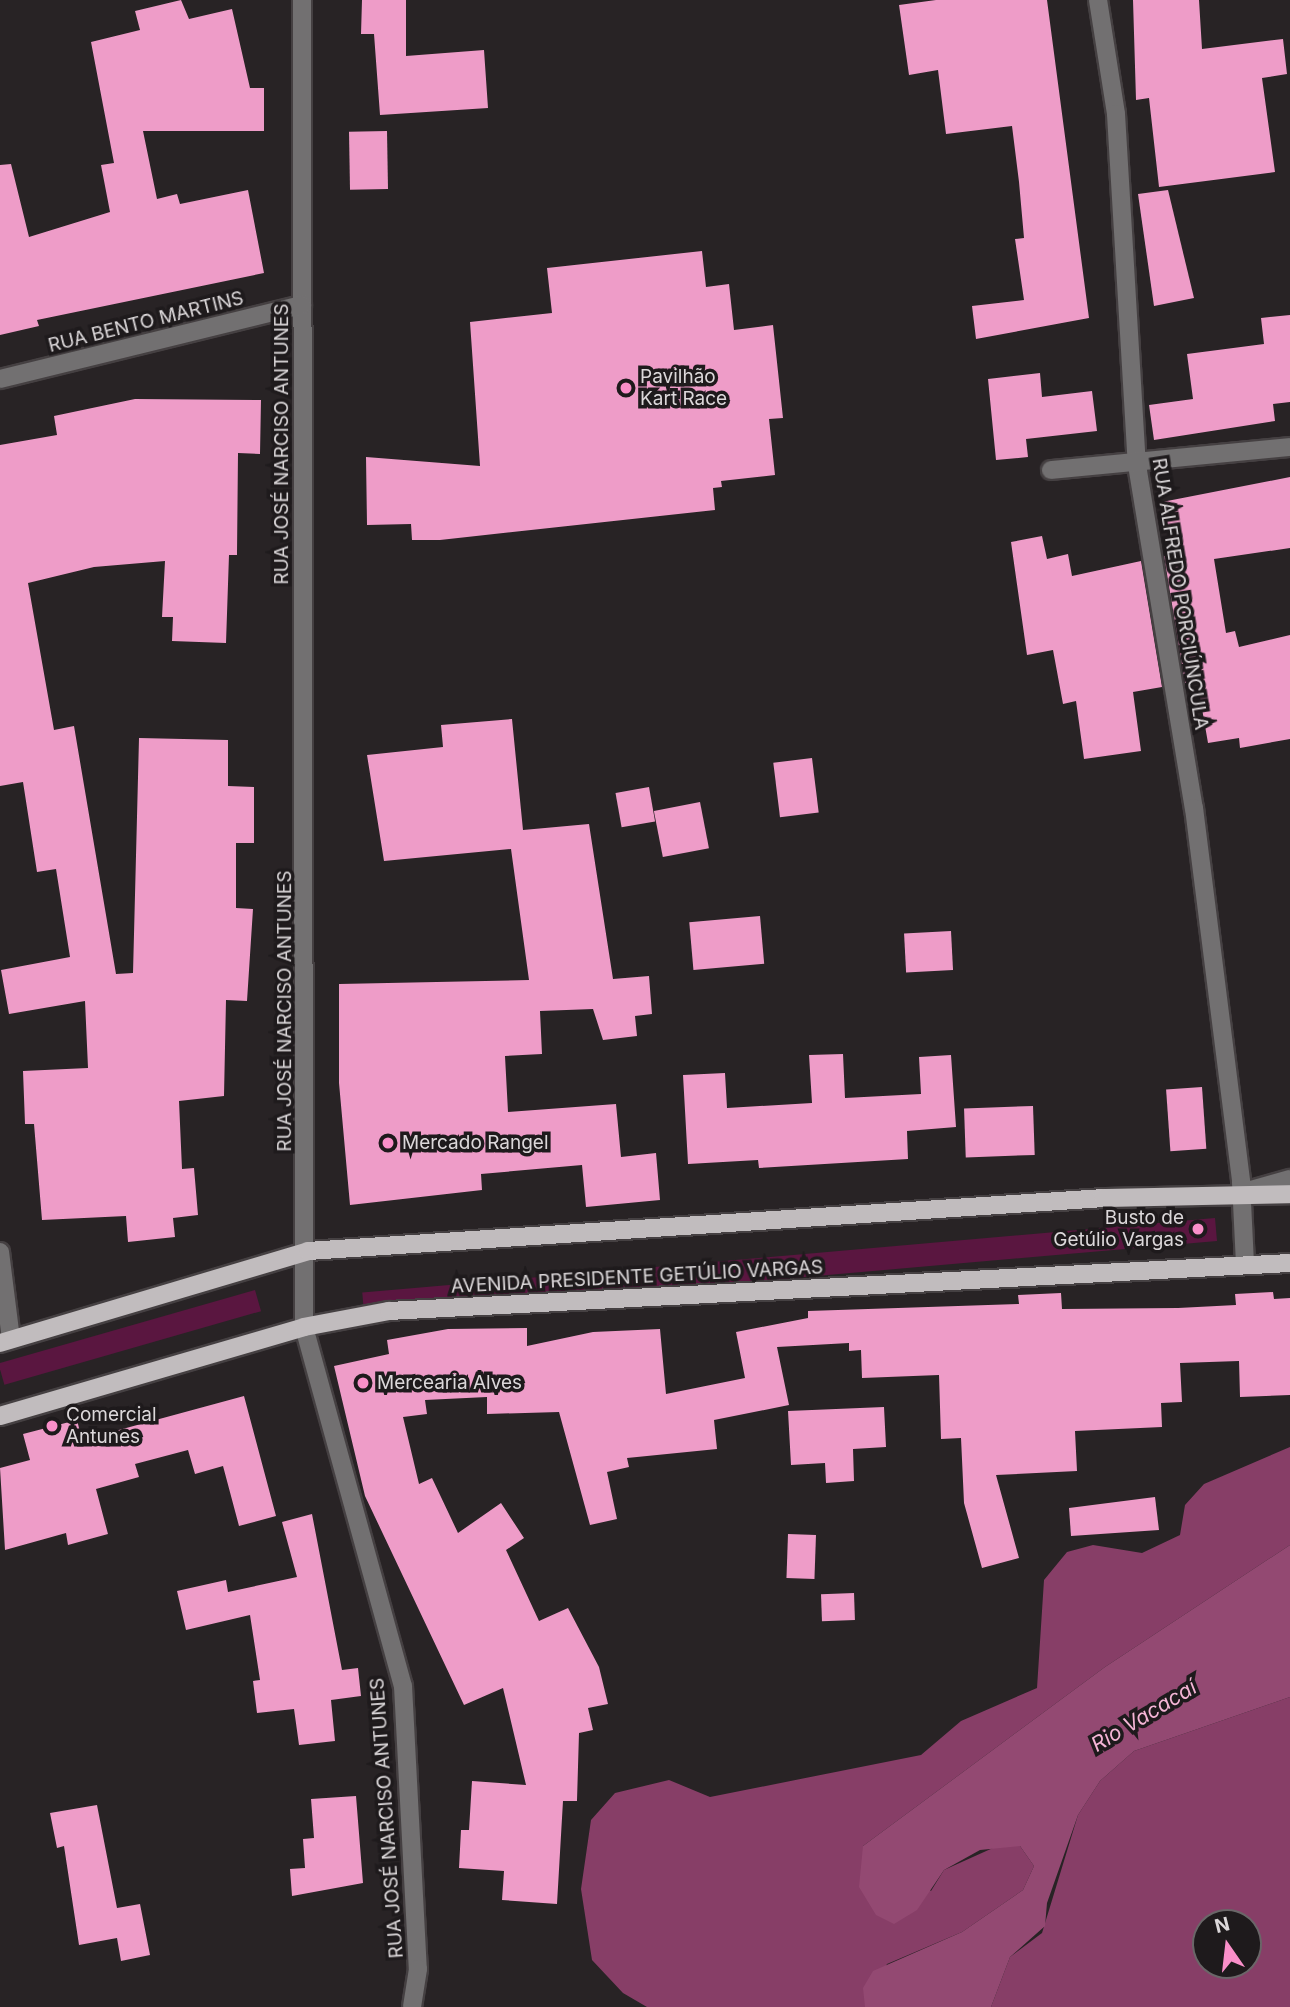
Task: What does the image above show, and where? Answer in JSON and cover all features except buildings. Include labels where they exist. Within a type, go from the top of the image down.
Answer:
[{"type":"main road","points":[[6,1341],[308,1251],[1241,1193],[1290,1194]]},
{"type":"main road","name":"AVENIDA PRESIDENTE GETÚLIO VARGAS","points":[[0,1416],[304,1327],[389,1311],[1290,1263]]},
{"type":"street","name":"RUA JOSÉ NARCISO ANTUNES","points":[[302,0],[308,1251],[304,1327],[403,1686],[418,1969],[412,2007]]},
{"type":"street","name":"RUA ALFREDO PORCIÚNCULA","points":[[1098,0],[1116,114],[1137,465],[1194,808],[1241,1193],[1245,1265]]},
{"type":"street","name":"RUA BENTO MARTINS","points":[[0,379],[302,305]]},
{"type":"street","points":[[1051,470],[1137,465],[1290,447]]},
{"type":"street","points":[[1241,1193],[1290,1179]]},
{"type":"street","points":[[0,1252],[6,1341]]},
{"type":"shaded area","points":[[1215,1218],[1217,1241],[364,1316],[362,1293]]},
{"type":"shaded area","points":[[255,1290],[261,1311],[4,1385],[0,1363]]},
{"type":"shaded area","points":[[1290,1447],[1290,1545],[1105,1667],[863,1846],[931,1891],[944,1870],[1004,1843],[1020,1846],[1034,1866],[1023,1890],[962,1932],[887,1964],[865,2007],[647,2007],[623,1993],[592,1960],[581,1889],[591,1820],[615,1793],[669,1780],[710,1797],[921,1755],[961,1721],[1037,1688],[1044,1580],[1067,1552],[1093,1545],[1142,1553],[1180,1535],[1185,1505],[1204,1484]]},
{"type":"shaded area","points":[[1290,1697],[1290,2007],[991,2007],[1010,1957],[1042,1933],[1078,1815],[1100,1781],[1134,1751]]},
{"type":"water","name":"Rio Vacacaí","points":[[1290,1545],[1290,1697],[1134,1751],[1100,1781],[1078,1815],[1047,1903],[1045,1926],[1010,1957],[991,2007],[865,2007],[863,1988],[873,1971],[962,1932],[1023,1890],[1034,1866],[1020,1846],[980,1850],[944,1870],[917,1910],[894,1924],[876,1915],[859,1887],[863,1846],[1105,1667]]},
{"type":"place","name":"Pavilhão Kart Race","points":[[626,388]]},
{"type":"place","name":"Mercado Rangel","points":[[388,1143]]},
{"type":"place","name":"Busto de Getúlio Vargas","points":[[1198,1229]]},
{"type":"place","name":"Mercearia Alves","points":[[363,1383]]},
{"type":"place","name":"Comercial Antunes","points":[[52,1426]]}]
